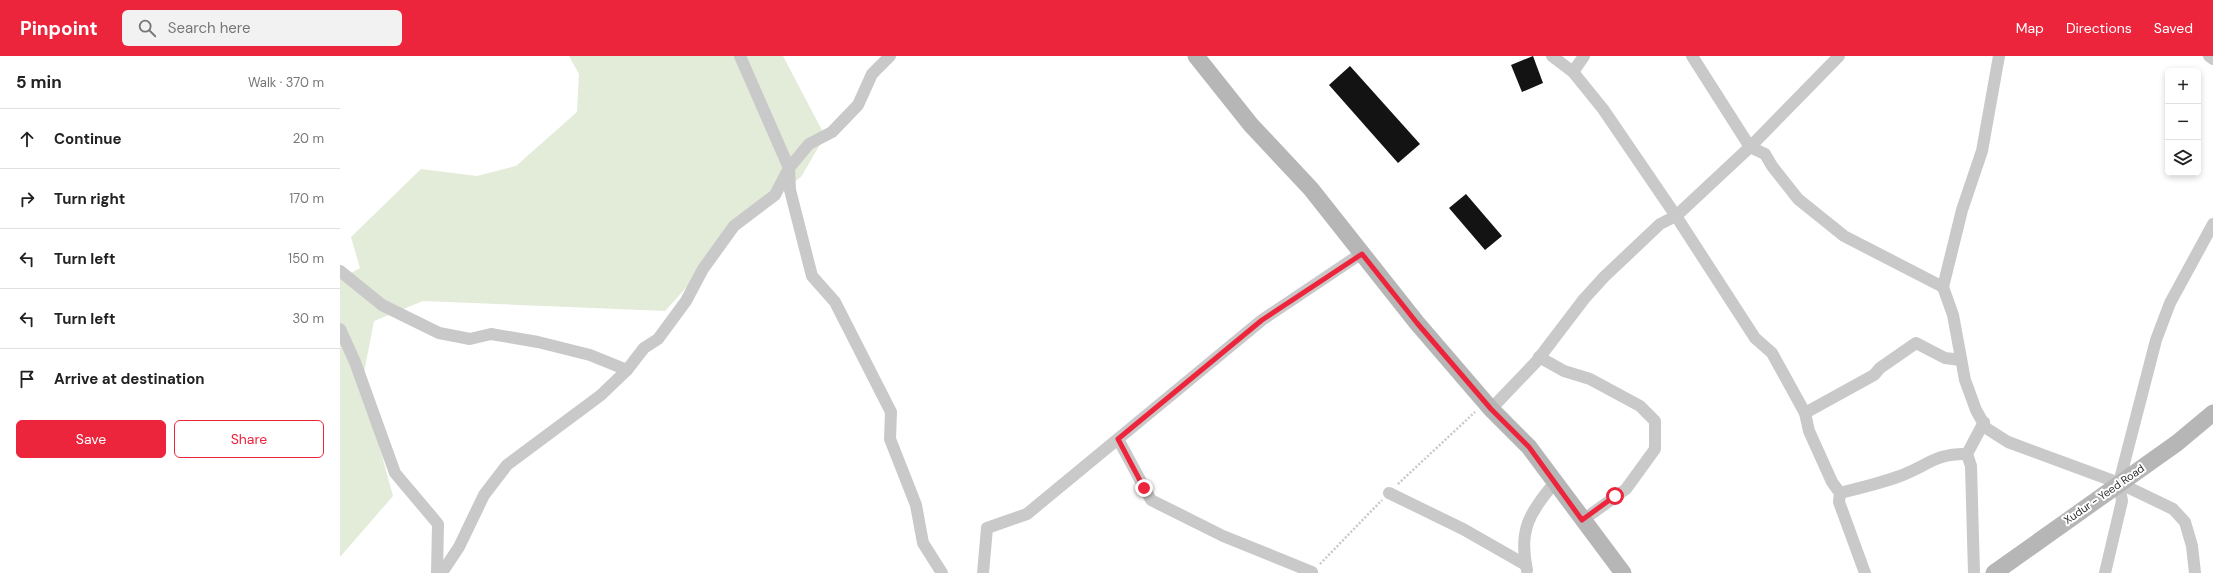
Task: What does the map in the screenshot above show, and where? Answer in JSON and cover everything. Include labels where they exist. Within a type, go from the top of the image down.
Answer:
[{"type":"main road","points":[[1196,56],[1251,125],[1311,188],[1417,323],[1488,406],[1529,447],[1622,573]]},
{"type":"main road","name":"Xudur - Yeed Road","points":[[1994,573],[2177,443],[2213,413]]},
{"type":"street","points":[[740,56],[789,168],[790,190],[812,276],[834,302],[891,412],[890,439],[916,505],[923,543],[942,573]]},
{"type":"street","points":[[340,329],[355,362],[395,473],[438,524],[437,572],[445,568],[459,547],[484,495],[507,465],[601,396],[627,370],[644,348],[658,339],[686,301],[703,269],[734,226],[776,195],[789,168],[810,144],[832,132],[858,105],[872,74],[890,56]]},
{"type":"street","points":[[1552,56],[1573,72],[1603,109],[1676,216],[1755,338],[1772,353],[1805,413],[1809,431],[1832,482],[1840,493],[1840,502],[1865,573]]},
{"type":"street","points":[[1573,72],[1584,56]]},
{"type":"street","points":[[1692,56],[1750,147],[1764,154],[1798,199],[1844,236],[1943,287]]},
{"type":"street","points":[[1488,406],[1539,358],[1584,299],[1604,277],[1660,224],[1676,216],[1750,147],[1839,56]]},
{"type":"street","points":[[1999,56],[1982,151],[1962,210],[1943,287],[1953,315],[1965,380],[1976,410],[1986,428],[2008,442],[2119,484],[2173,509],[2185,522],[2192,546],[2195,573]]},
{"type":"street","points":[[2209,56],[2213,58]]},
{"type":"street","points":[[2105,573],[2122,501],[2119,484],[2159,333],[2170,303],[2213,224]]},
{"type":"street","points":[[983,573],[987,528],[1027,514],[1262,320],[1362,254]]},
{"type":"street","points":[[340,271],[382,305],[439,333],[470,339],[491,334],[538,342],[590,355],[627,370]]},
{"type":"street","points":[[1805,413],[1874,376],[1880,368],[1916,342],[1945,358],[1961,360]]},
{"type":"street","points":[[1539,358],[1564,371],[1590,379],[1640,406],[1655,421],[1655,449],[1626,489],[1582,520]]},
{"type":"street","points":[[1974,573],[1971,466],[1967,454],[1984,422]]},
{"type":"street","points":[[1118,439],[1151,500],[1223,536],[1312,572]]},
{"type":"street","points":[[1840,493],[1901,476],[1937,457],[1951,453],[1967,454]]},
{"type":"street","points":[[1527,569],[1524,554],[1526,527],[1533,508],[1555,482]]},
{"type":"street","points":[[1389,493],[1463,529],[1527,569]]},
{"type":"path","points":[[1312,572],[1389,493],[1488,406]]},
{"type":"green space","points":[[569,56],[783,56],[825,136],[801,177],[758,208],[665,311],[423,301],[374,321],[362,383],[393,496],[340,557],[340,279],[360,268],[351,237],[421,169],[477,176],[516,166],[577,112],[579,74]]},
{"type":"building","points":[[1533,56],[1543,83],[1522,92],[1511,65]]},
{"type":"building","points":[[1350,66],[1420,144],[1398,163],[1329,85]]},
{"type":"building","points":[[1466,194],[1502,236],[1485,250],[1449,208]]},
{"type":"route","points":[[1144,488],[1118,439],[1262,320],[1362,254],[1417,323],[1491,409],[1529,447],[1582,520],[1615,496]]}]
